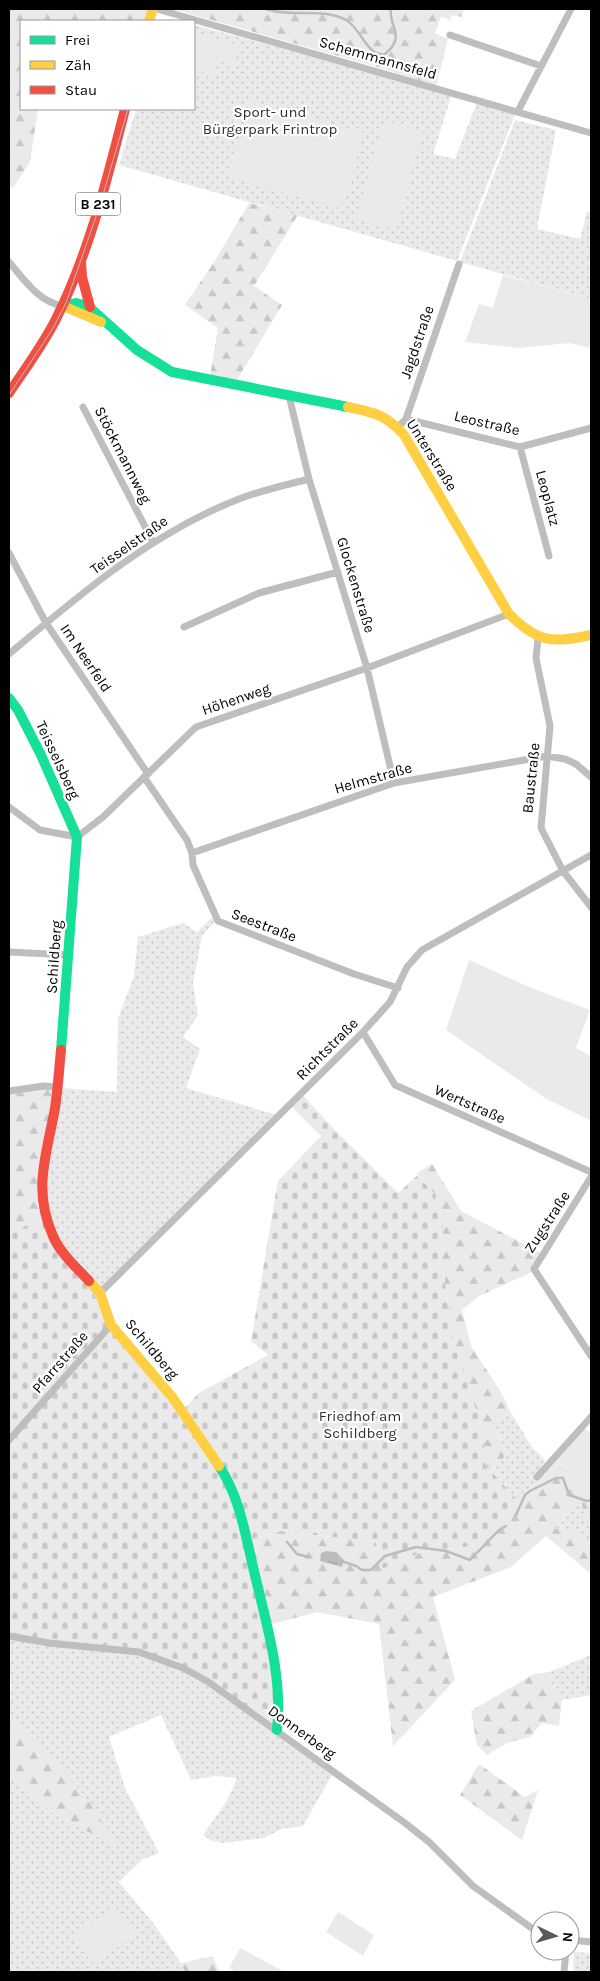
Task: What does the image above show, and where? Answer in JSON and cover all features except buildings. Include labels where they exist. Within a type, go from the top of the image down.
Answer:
[{"type":"street","name":"Schemmannsfeld","points":[[157,9],[591,133]]},
{"type":"street","points":[[518,111],[571,9]]},
{"type":"street","points":[[450,35],[542,66]]},
{"type":"street","name":"B 231","points":[[9,393],[47,336],[63,306],[81,258],[109,167],[124,110]]},
{"type":"street","points":[[81,258],[82,277],[90,307]]},
{"type":"street","points":[[9,262],[36,293],[49,302],[63,306],[76,302],[90,307]]},
{"type":"street","name":"Jagdstraße","points":[[398,427],[406,419],[459,264]]},
{"type":"street","name":"Unterstraße","points":[[63,306],[106,323]]},
{"type":"street","name":"Unterstraße","points":[[90,307],[106,323],[158,365],[172,372],[374,412],[388,418],[398,427],[509,614],[525,631],[538,639]]},
{"type":"street","name":"Glockenstraße","points":[[288,396],[309,479],[367,668],[394,783]]},
{"type":"street","name":"Stöckmannweg","points":[[83,407],[153,542]]},
{"type":"street","name":"Leostraße","points":[[406,419],[520,447],[591,428]]},
{"type":"street","name":"Leoplatz","points":[[520,447],[549,556]]},
{"type":"street","name":"Teisselstraße","points":[[9,654],[46,623],[153,542],[180,526],[240,499],[309,479]]},
{"type":"street","name":"Im Neerfeld","points":[[9,553],[46,623],[146,776]]},
{"type":"street","points":[[184,627],[259,593],[338,572]]},
{"type":"street","name":"Höhenweg","points":[[77,837],[103,817],[196,727],[367,668],[509,614]]},
{"type":"street","points":[[538,639],[559,642],[591,635]]},
{"type":"street","name":"Baustraße","points":[[538,639],[536,658],[550,718],[541,828],[563,871],[591,907]]},
{"type":"street","name":"Teisselsberg","points":[[9,698],[18,710],[41,755],[77,837]]},
{"type":"street","name":"Helmstraße","points":[[192,853],[394,783],[547,756],[565,759],[576,764],[591,777]]},
{"type":"street","name":"Seestraße","points":[[146,776],[187,840],[192,853],[193,865],[218,921],[346,971],[398,988]]},
{"type":"street","points":[[9,807],[40,830],[77,837]]},
{"type":"street","name":"Schildberg","points":[[77,837],[57,1087],[41,1175],[44,1213],[52,1237],[100,1294],[111,1325],[173,1398],[225,1475],[236,1496],[273,1651],[279,1711],[277,1730]]},
{"type":"street","name":"Richtstraße","points":[[100,1294],[380,1015],[398,988],[407,967],[422,950],[591,855]]},
{"type":"street","points":[[9,952],[69,955]]},
{"type":"street","name":"Wertstraße","points":[[363,1032],[395,1086],[591,1172]]},
{"type":"street","points":[[9,1091],[44,1086],[57,1087]]},
{"type":"street","name":"Zugstraße","points":[[591,1177],[534,1269],[591,1356]]},
{"type":"street","name":"Pfarrstraße","points":[[9,1440],[111,1325]]},
{"type":"street","points":[[537,1476],[591,1417]]},
{"type":"street","name":"Donnerberg","points":[[9,1636],[49,1643],[126,1649],[154,1656],[207,1680],[406,1823],[429,1842],[473,1886],[530,1927]]},
{"type":"green space","points":[[9,9],[148,9],[145,20],[20,20],[20,110],[38,110],[30,162],[13,188],[9,186]]},
{"type":"green space","points":[[173,9],[464,9],[462,17],[452,15],[450,20],[441,17],[435,33],[448,39],[436,86],[381,68]]},
{"type":"green space","name":"Sport- und Bürgerpark Frintrop","points":[[195,25],[452,94],[433,154],[455,159],[477,102],[516,112],[457,261],[119,165],[136,110],[195,110]]},
{"type":"green space","points":[[195,33],[239,45],[233,65],[219,61],[214,75],[195,70]]},
{"type":"green space","points":[[250,101],[364,133],[343,209],[228,177]]},
{"type":"green space","points":[[384,120],[423,132],[396,230],[356,219]]},
{"type":"green space","points":[[515,120],[556,130],[537,229],[580,239],[587,212],[591,212],[591,299],[460,262]]},
{"type":"green space","points":[[249,203],[298,215],[254,286],[282,305],[237,380],[210,376],[218,328],[185,305],[216,259]]},
{"type":"green space","points":[[503,275],[591,299],[591,348],[569,343],[519,348],[465,342],[479,304],[493,308]]},
{"type":"green space","points":[[211,918],[216,920],[202,936],[193,983],[198,1015],[183,1037],[200,1049],[186,1088],[277,1115],[94,1294],[67,1259],[54,1238],[44,1201],[45,1163],[60,1088],[117,1092],[118,1019],[134,976],[138,937],[183,923],[197,932]]},
{"type":"green space","points":[[469,960],[529,987],[590,1010],[576,1048],[591,1056],[591,1121],[545,1098],[446,1030]]},
{"type":"green space","points":[[60,1088],[43,1178],[47,1217],[9,1233],[9,1091]]},
{"type":"green space","name":"Friedhof am Schildberg","points":[[301,1093],[398,1193],[418,1175],[435,1195],[443,1223],[442,1263],[454,1344],[482,1427],[485,1464],[516,1499],[475,1546],[424,1551],[382,1569],[376,1542],[281,1531],[250,1540],[273,1651],[276,1728],[231,1696],[156,1656],[9,1636],[9,1441],[114,1327],[184,1409],[199,1393],[268,1355],[251,1341],[278,1181],[321,1136],[290,1105]]},
{"type":"green space","points":[[432,1164],[461,1211],[543,1254],[532,1272],[479,1296],[462,1310],[471,1346],[501,1392],[511,1413],[492,1423],[507,1454],[492,1471],[485,1464],[481,1427],[454,1344],[442,1263],[443,1223],[435,1195],[417,1173]]},
{"type":"green space","points":[[47,1217],[54,1239],[94,1294],[112,1325],[9,1437],[9,1233]]},
{"type":"green space","points":[[511,1413],[531,1446],[545,1460],[540,1469],[538,1480],[516,1499],[492,1471],[507,1454],[492,1423]]},
{"type":"green space","points":[[583,1427],[591,1433],[591,1493],[555,1459]]},
{"type":"green space","points":[[555,1459],[591,1493],[591,1521],[584,1515],[582,1504],[574,1508],[555,1529],[570,1530],[588,1543],[591,1542],[591,1574],[546,1536],[511,1567],[433,1597],[455,1680],[393,1746],[379,1624],[317,1612],[269,1625],[250,1540],[281,1531],[376,1542],[382,1569],[424,1551],[475,1546],[508,1506],[538,1480]]},
{"type":"green space","points":[[583,1504],[584,1515],[591,1521],[591,1542],[588,1544],[570,1530],[555,1529],[574,1508]]},
{"type":"green space","points":[[9,1637],[84,1644],[139,1653],[179,1668],[226,1694],[333,1773],[303,1826],[281,1829],[264,1838],[224,1843],[212,1841],[203,1835],[227,1801],[237,1778],[215,1776],[191,1780],[161,1715],[109,1737],[125,1788],[159,1853],[142,1860],[119,1882],[154,1924],[181,1963],[185,1972],[9,1972],[9,1775],[57,1816],[115,1845],[39,1740],[9,1719],[11,1681],[9,1680]]},
{"type":"green space","points":[[591,1655],[591,1695],[562,1700],[549,1672]]},
{"type":"green space","points":[[549,1672],[562,1700],[559,1726],[542,1723],[530,1737],[507,1743],[487,1755],[477,1745],[471,1711],[534,1674]]},
{"type":"green space","points":[[9,1719],[39,1740],[93,1807],[116,1846],[57,1816],[9,1775]]},
{"type":"green space","points":[[479,1764],[525,1797],[538,1790],[522,1840],[460,1795]]},
{"type":"green space","points":[[113,1906],[135,1933],[95,1965],[73,1938]]},
{"type":"green space","points":[[338,1912],[374,1935],[363,1956],[326,1932]]},
{"type":"green space","points":[[240,1948],[285,1972],[237,1972],[229,1968]]},
{"type":"green space","points":[[580,1952],[591,1953],[591,1972],[573,1972],[574,1961],[580,1961]]},
{"type":"green space","points":[[213,1956],[219,1972],[185,1972],[181,1963]]},
{"type":"water","points":[[326,1551],[335,1552],[344,1560],[342,1567],[320,1561],[321,1553]]},
{"type":"waterway","points":[[266,9],[276,12],[317,13],[336,16],[351,24],[369,47],[379,54],[385,54],[395,42],[396,36],[391,9]]},
{"type":"waterway","points":[[516,1515],[525,1495],[556,1478],[563,1478],[569,1495],[587,1501],[591,1500]]},
{"type":"waterway","points":[[341,1561],[362,1570],[371,1570],[385,1556],[416,1547],[446,1551],[470,1560],[499,1530],[506,1526]]},
{"type":"waterway","points":[[287,1542],[297,1554],[309,1557]]},
{"type":"tram line","points":[[9,395],[52,330],[66,303],[100,205],[128,110]]},
{"type":"traffic: fast","points":[[63,306],[76,303],[88,306],[137,350],[172,372],[348,407]]},
{"type":"traffic: fast","points":[[9,698],[18,710],[41,755],[77,837],[61,1050]]},
{"type":"traffic: fast","points":[[219,1466],[232,1490],[241,1516],[268,1630],[278,1690],[277,1730]]},
{"type":"traffic: slow","points":[[149,20],[153,9]]},
{"type":"traffic: slow","points":[[63,306],[101,322]]},
{"type":"traffic: slow","points":[[348,407],[379,415],[392,423],[404,435],[509,614],[519,624],[537,635],[556,640],[591,635]]},
{"type":"traffic: slow","points":[[89,1281],[100,1293],[111,1325],[173,1398],[219,1466]]},
{"type":"traffic: jam","points":[[9,393],[51,329],[68,294],[88,242],[125,110]]},
{"type":"traffic: jam","points":[[81,262],[82,277],[90,307]]},
{"type":"traffic: jam","points":[[61,1050],[55,1108],[43,1172],[43,1203],[56,1242],[69,1260],[89,1281]]}]
